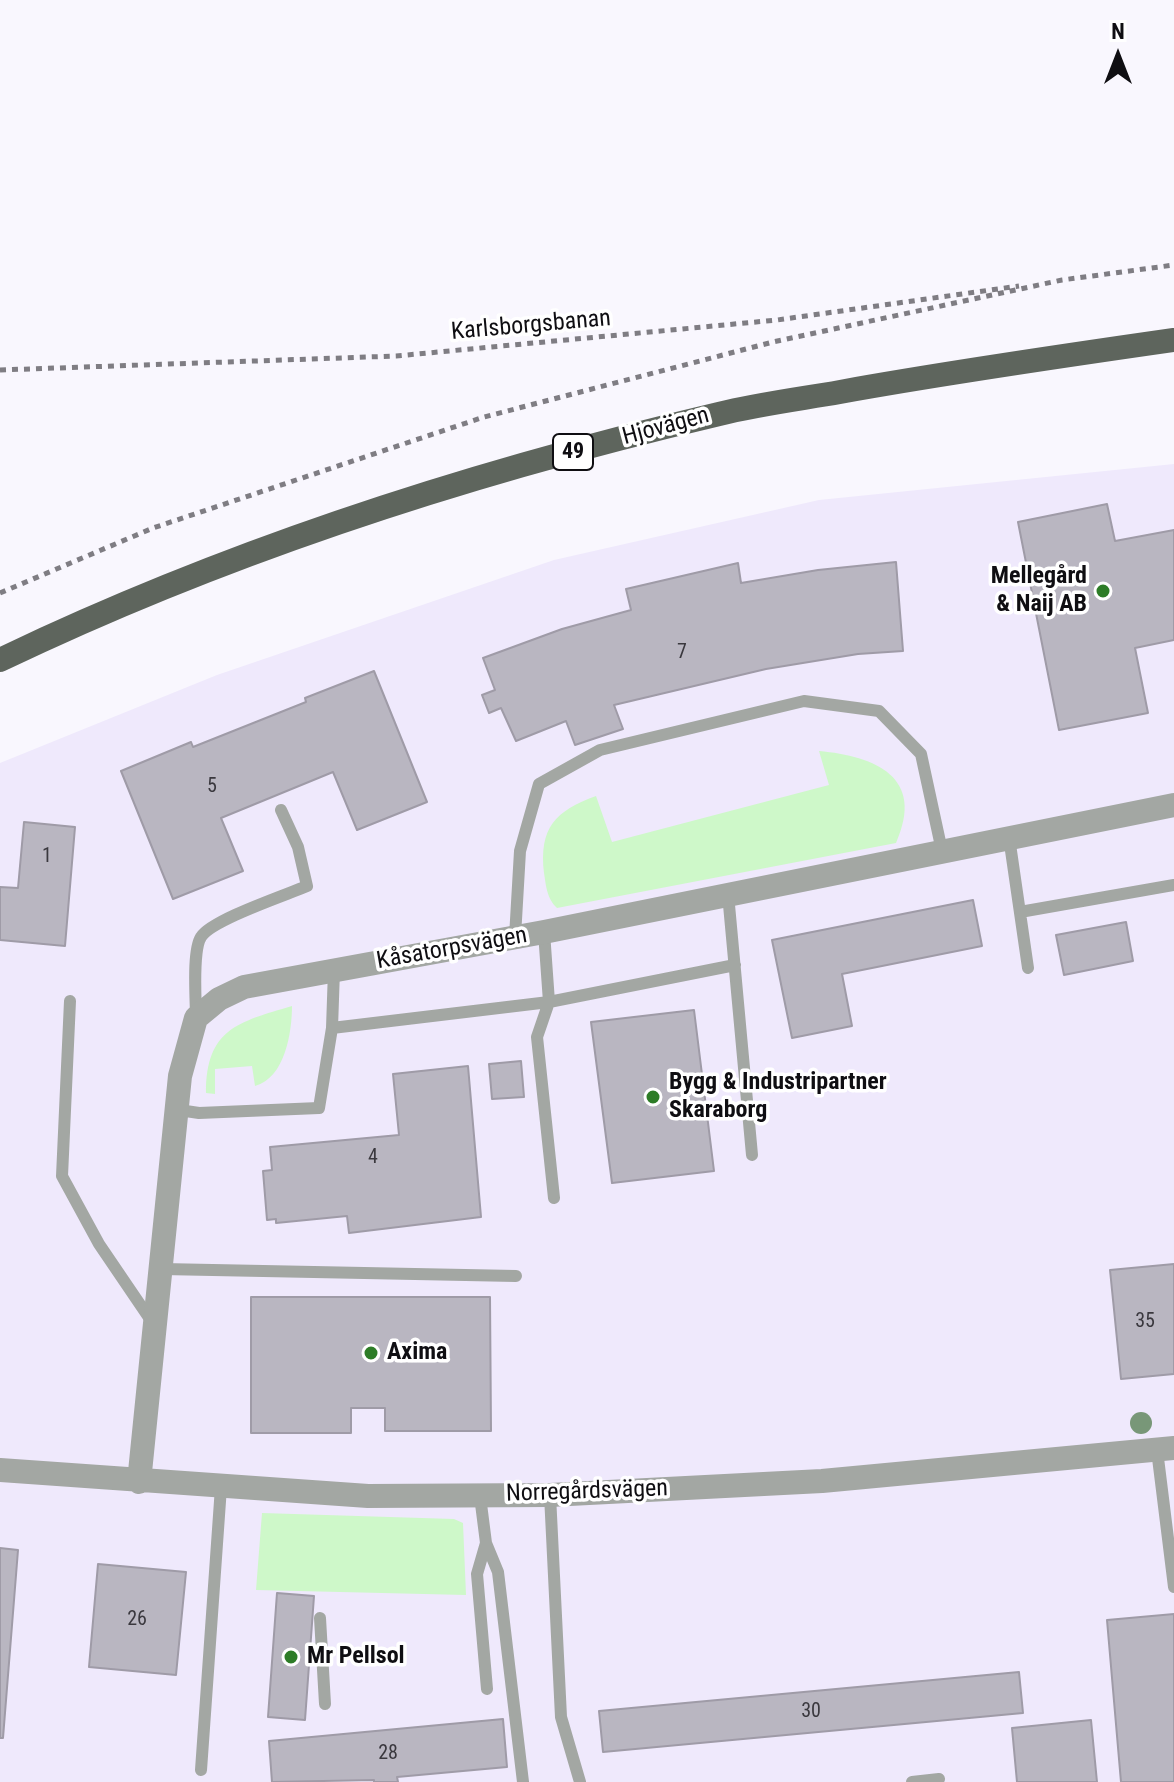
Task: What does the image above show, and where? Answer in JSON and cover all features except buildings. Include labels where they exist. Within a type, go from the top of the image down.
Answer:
[{"type":"main road","name":"Hjovägen","points":[[0,660],[61,631],[249,553],[482,475],[722,413],[952,372],[1174,340]]},
{"type":"street","name":"Kåsatorpsvägen","points":[[196,1018],[219,999],[244,987],[544,932],[1174,805]]},
{"type":"street","points":[[139,1482],[179,1110],[180,1076],[196,1018]]},
{"type":"street","name":"Norregårdsvägen","points":[[0,1470],[368,1496],[550,1495],[822,1481],[1166,1449]]},
{"type":"lane","points":[[515,937],[520,851],[539,784],[600,750],[804,701],[879,711],[921,754],[942,851]]},
{"type":"lane","points":[[196,1018],[200,938],[211,927],[307,886],[306,870],[281,810]]},
{"type":"lane","points":[[1009,837],[1028,968]]},
{"type":"lane","points":[[1020,912],[1174,885]]},
{"type":"lane","points":[[728,894],[752,1155]]},
{"type":"lane","points":[[544,932],[549,1002],[537,1037],[554,1198]]},
{"type":"lane","points":[[332,1028],[549,1002],[735,965]]},
{"type":"lane","points":[[179,1110],[199,1113],[319,1108],[332,1028],[334,970]]},
{"type":"lane","points":[[70,1001],[62,1176],[99,1244],[155,1328]]},
{"type":"lane","points":[[162,1269],[516,1276]]},
{"type":"lane","points":[[1166,1449],[1174,1587]]},
{"type":"lane","points":[[201,1770],[221,1487]]},
{"type":"lane","points":[[550,1495],[561,1717],[580,1782]]},
{"type":"lane","points":[[480,1496],[486,1543],[498,1572],[523,1782]]},
{"type":"lane","points":[[486,1543],[477,1574],[487,1689]]},
{"type":"lane","points":[[320,1618],[325,1704]]},
{"type":"lane","points":[[912,1782],[939,1779]]},
{"type":"path","points":[[0,593],[153,528],[484,417],[773,342],[1062,280],[1174,265]]},
{"type":"path","name":"Karlsborgsbanan","points":[[0,370],[411,355],[777,320],[1062,280]]},
{"type":"shaded area","points":[[1174,464],[1174,1782],[0,1782],[0,763],[217,675],[554,560],[819,500]]},
{"type":"green space","points":[[819,751],[859,758],[890,774],[900,786],[904,801],[904,820],[896,843],[557,908],[551,901],[544,873],[544,844],[553,823],[570,808],[596,796],[612,842],[829,785]]},
{"type":"green space","points":[[292,1006],[285,1053],[273,1074],[255,1086],[252,1066],[215,1069],[215,1094],[206,1093],[207,1072],[219,1042],[241,1024]]},
{"type":"green space","points":[[262,1513],[454,1519],[463,1523],[466,1595],[256,1590]]},
{"type":"place","name":"Mellegård & Naij AB","points":[[1103,591]]},
{"type":"place","name":"Bygg & Industripartner Skaraborg","points":[[653,1097]]},
{"type":"place","name":"Axima","points":[[371,1353]]},
{"type":"place","name":"Mr Pellsol","points":[[291,1657]]}]
